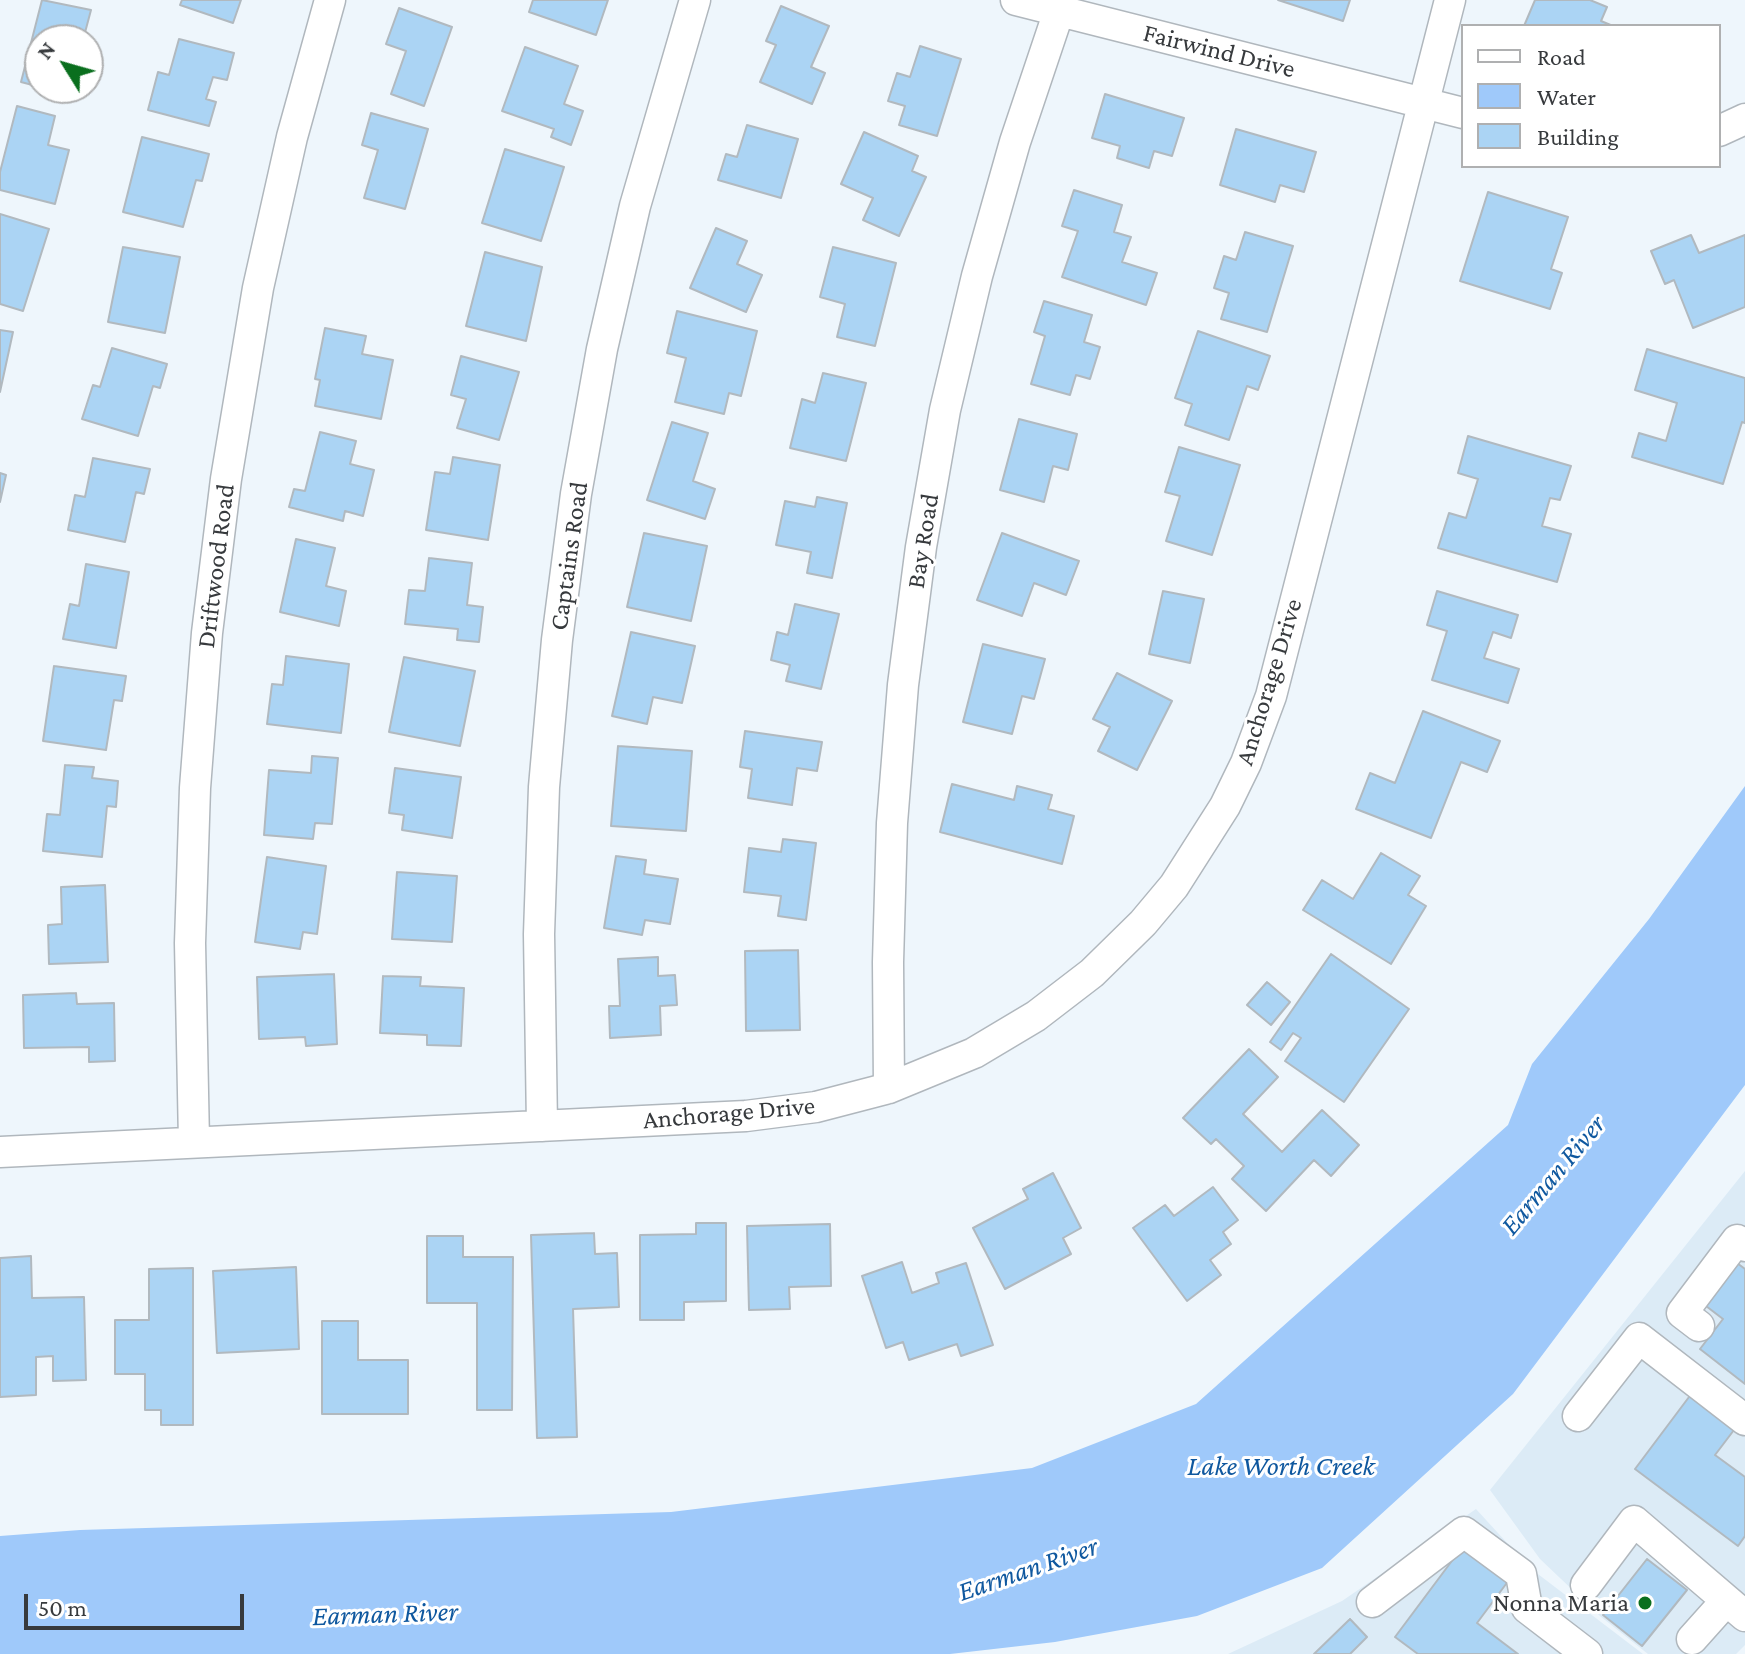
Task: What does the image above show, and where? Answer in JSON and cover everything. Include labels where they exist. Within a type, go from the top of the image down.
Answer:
[{"type":"street","name":"Driftwood Road","points":[[194,1142],[190,943],[195,788],[218,541],[258,288],[292,137],[330,0]]},
{"type":"street","name":"Captains Road","points":[[542,1126],[539,934],[544,787],[557,640],[574,509],[602,349],[631,221],[695,0]]},
{"type":"street","name":"Fairwind Drive","points":[[1016,0],[1461,113]]},
{"type":"street","name":"Anchorage Drive","points":[[0,1152],[746,1116],[816,1107],[889,1088],[974,1053],[1036,1016],[1092,973],[1174,886],[1225,806],[1246,763],[1271,696],[1421,103],[1450,0]]},
{"type":"street","name":"Bay Road","points":[[889,1088],[888,962],[892,823],[903,685],[921,547],[945,410],[977,276],[1015,142],[1059,11]]},
{"type":"street","points":[[1721,130],[1745,119]]},
{"type":"street","points":[[1699,1326],[1682,1313],[1737,1240],[1745,1246]]},
{"type":"street","points":[[1578,1416],[1639,1338],[1745,1420]]},
{"type":"street","points":[[1586,1585],[1634,1521],[1736,1609],[1692,1639]]},
{"type":"street","points":[[1372,1602],[1464,1532],[1521,1574],[1527,1608],[1587,1654]]},
{"type":"shaded area","points":[[1745,1171],[1745,1645],[1736,1654],[1648,1654],[1600,1616],[1540,1559],[1490,1490]]},
{"type":"shaded area","points":[[1476,1509],[1530,1568],[1643,1654],[1228,1654],[1342,1601]]},
{"type":"water","name":"Lake Worth Creek","points":[[1745,786],[1745,1085],[1513,1394],[1322,1568],[1197,1616],[1055,1642],[950,1654],[0,1654],[0,1536],[80,1530],[671,1512],[1032,1468],[1196,1404],[1508,1125],[1532,1064],[1649,919]]},
{"type":"building","points":[[42,0],[91,10],[87,24],[36,24]]},
{"type":"building","points":[[182,0],[241,0],[233,23],[180,5]]},
{"type":"building","points":[[533,0],[608,0],[596,35],[529,12]]},
{"type":"building","points":[[1278,0],[1350,0],[1343,21]]},
{"type":"building","points":[[1535,0],[1590,0],[1607,7],[1601,21],[1608,24],[1525,24]]},
{"type":"building","points":[[781,6],[829,26],[811,67],[825,73],[812,104],[760,82],[776,45],[766,41]]},
{"type":"building","points":[[399,8],[452,27],[424,106],[391,94],[406,51],[386,44]]},
{"type":"building","points":[[179,39],[234,53],[227,80],[213,77],[206,99],[216,102],[209,126],[148,110],[158,72],[169,75]]},
{"type":"building","points":[[920,46],[961,59],[937,136],[899,125],[905,106],[888,101],[897,73],[910,77]]},
{"type":"building","points":[[525,47],[578,66],[564,104],[583,111],[571,145],[551,137],[554,129],[502,111]]},
{"type":"building","points":[[1105,94],[1184,118],[1172,156],[1154,151],[1149,168],[1117,158],[1120,146],[1092,138]]},
{"type":"building","points":[[17,106],[55,116],[48,145],[69,150],[55,204],[0,190],[0,172]]},
{"type":"building","points":[[371,113],[428,129],[405,209],[364,198],[378,150],[362,145]]},
{"type":"building","points":[[747,125],[798,139],[781,198],[718,180],[726,154],[737,157]]},
{"type":"building","points":[[1236,129],[1316,152],[1304,192],[1280,185],[1275,202],[1220,185]]},
{"type":"building","points":[[864,132],[918,156],[912,171],[926,177],[899,236],[863,220],[873,198],[841,184]]},
{"type":"building","points":[[142,137],[209,154],[202,181],[196,180],[183,227],[123,212]]},
{"type":"building","points":[[505,149],[564,167],[541,241],[482,223]]},
{"type":"building","points":[[1074,190],[1122,205],[1114,232],[1131,237],[1122,262],[1157,273],[1146,305],[1062,277],[1078,231],[1062,226]]},
{"type":"building","points":[[1488,192],[1568,217],[1551,269],[1562,273],[1550,309],[1460,281]]},
{"type":"building","points":[[0,214],[49,229],[23,311],[0,304]]},
{"type":"building","points":[[716,228],[747,241],[737,264],[762,275],[746,312],[690,288]]},
{"type":"building","points":[[1245,232],[1293,246],[1267,332],[1221,319],[1229,293],[1214,288],[1224,256],[1236,260]]},
{"type":"building","points":[[1691,235],[1699,253],[1745,235],[1745,307],[1693,328],[1674,280],[1665,284],[1651,251]]},
{"type":"building","points":[[123,247],[180,257],[165,333],[108,322]]},
{"type":"building","points":[[833,247],[896,263],[875,346],[837,337],[845,304],[820,297]]},
{"type":"building","points":[[485,252],[542,267],[526,341],[466,326]]},
{"type":"building","points":[[1044,301],[1092,315],[1084,342],[1100,347],[1090,379],[1076,375],[1070,395],[1031,384],[1045,336],[1034,332]]},
{"type":"building","points":[[677,311],[757,331],[741,396],[729,393],[724,414],[675,402],[686,358],[667,353]]},
{"type":"building","points":[[325,328],[366,336],[362,354],[393,360],[381,419],[315,406],[320,380],[315,379]]},
{"type":"building","points":[[0,330],[13,332],[0,392]]},
{"type":"building","points":[[1198,331],[1270,356],[1258,390],[1247,386],[1229,440],[1185,425],[1192,404],[1175,398]]},
{"type":"building","points":[[112,348],[167,364],[160,388],[153,386],[138,436],[82,419],[93,385],[100,387]]},
{"type":"building","points":[[1647,349],[1745,378],[1745,423],[1742,422],[1723,484],[1632,457],[1639,433],[1666,441],[1677,403],[1635,390]]},
{"type":"building","points":[[461,356],[519,372],[499,440],[457,428],[466,399],[451,395]]},
{"type":"building","points":[[823,373],[866,383],[846,461],[790,448],[802,399],[815,403]]},
{"type":"building","points":[[1019,419],[1077,434],[1068,470],[1053,466],[1044,502],[1000,490]]},
{"type":"building","points":[[672,422],[708,433],[693,481],[715,489],[705,519],[647,500]]},
{"type":"building","points":[[320,432],[356,441],[350,464],[374,470],[363,516],[345,511],[343,521],[289,507],[294,489],[305,491]]},
{"type":"building","points":[[1468,436],[1571,466],[1560,500],[1550,498],[1542,526],[1571,534],[1557,582],[1438,548],[1449,513],[1466,518],[1478,479],[1458,473]]},
{"type":"building","points":[[1179,447],[1240,465],[1212,555],[1166,541],[1180,496],[1165,492]]},
{"type":"building","points":[[453,457],[500,465],[488,540],[426,530],[435,472],[450,474]]},
{"type":"building","points":[[93,458],[150,469],[144,494],[136,492],[125,542],[68,530],[75,495],[85,497]]},
{"type":"building","points":[[0,473],[6,475],[0,502]]},
{"type":"building","points":[[817,497],[847,503],[832,578],[807,573],[811,552],[776,545],[785,501],[815,507]]},
{"type":"building","points":[[644,533],[707,546],[691,621],[627,607]]},
{"type":"building","points":[[1002,533],[1079,561],[1066,595],[1034,583],[1022,616],[977,600]]},
{"type":"building","points":[[296,539],[335,548],[326,586],[346,591],[339,626],[280,612]]},
{"type":"building","points":[[429,558],[472,563],[467,605],[483,607],[479,642],[457,640],[458,629],[405,624],[409,590],[425,591]]},
{"type":"building","points":[[86,564],[129,572],[116,648],[63,639],[70,604],[79,606]]},
{"type":"building","points":[[1163,591],[1204,599],[1190,663],[1149,654]]},
{"type":"building","points":[[1437,591],[1518,615],[1511,638],[1493,632],[1484,658],[1519,669],[1508,703],[1432,680],[1447,631],[1427,625]]},
{"type":"building","points":[[795,604],[839,614],[821,689],[786,681],[790,665],[771,660],[777,632],[788,635]]},
{"type":"building","points":[[631,632],[695,646],[682,703],[653,697],[647,724],[612,716]]},
{"type":"building","points":[[983,644],[1045,659],[1034,699],[1022,696],[1012,734],[963,722]]},
{"type":"building","points":[[286,656],[349,664],[341,733],[267,724],[272,684],[283,685]]},
{"type":"building","points":[[404,657],[475,671],[460,746],[389,732]]},
{"type":"building","points":[[54,666],[126,676],[122,701],[114,700],[106,750],[43,741]]},
{"type":"building","points":[[1117,673],[1172,701],[1137,770],[1098,751],[1110,727],[1093,719]]},
{"type":"building","points":[[1423,711],[1500,741],[1487,772],[1461,762],[1431,838],[1356,809],[1370,773],[1395,783]]},
{"type":"building","points":[[745,731],[822,742],[817,771],[797,768],[792,805],[748,798],[752,769],[740,767]]},
{"type":"building","points":[[618,746],[692,751],[686,831],[611,826]]},
{"type":"building","points":[[312,756],[338,758],[332,824],[315,823],[313,839],[264,835],[269,770],[311,773]]},
{"type":"building","points":[[65,765],[94,767],[92,778],[118,781],[116,807],[107,806],[102,857],[43,851],[47,814],[60,815]]},
{"type":"building","points":[[395,768],[461,777],[452,838],[402,830],[404,815],[389,813]]},
{"type":"building","points":[[952,784],[1014,800],[1017,786],[1052,795],[1048,809],[1074,816],[1062,864],[940,832]]},
{"type":"building","points":[[783,839],[816,843],[806,920],[778,916],[781,896],[744,892],[749,848],[781,852]]},
{"type":"building","points":[[1381,853],[1420,876],[1408,895],[1426,906],[1391,964],[1303,910],[1322,880],[1353,899]]},
{"type":"building","points":[[616,856],[646,860],[644,874],[678,879],[670,924],[645,920],[642,935],[604,928]]},
{"type":"building","points":[[267,857],[326,866],[317,934],[303,932],[300,949],[255,942]]},
{"type":"building","points":[[397,872],[457,876],[452,942],[392,939]]},
{"type":"building","points":[[105,885],[108,962],[49,964],[48,925],[62,924],[61,887]]},
{"type":"building","points":[[798,950],[800,1030],[746,1031],[745,951]]},
{"type":"building","points":[[1331,954],[1409,1009],[1344,1102],[1285,1061],[1301,1038],[1293,1033],[1281,1050],[1270,1042]]},
{"type":"building","points":[[658,957],[658,976],[675,975],[677,1005],[660,1006],[661,1035],[610,1038],[609,1006],[620,1006],[618,959]]},
{"type":"building","points":[[334,974],[337,1044],[306,1046],[305,1037],[259,1039],[257,977]]},
{"type":"building","points":[[383,976],[421,977],[420,986],[464,988],[461,1046],[427,1045],[427,1035],[380,1033]]},
{"type":"building","points":[[1267,982],[1290,1002],[1271,1025],[1247,1005]]},
{"type":"building","points":[[76,993],[77,1004],[114,1003],[115,1061],[89,1062],[89,1047],[24,1048],[23,995]]},
{"type":"building","points":[[1249,1049],[1278,1077],[1243,1114],[1282,1152],[1322,1110],[1359,1145],[1331,1176],[1314,1160],[1266,1211],[1232,1179],[1244,1166],[1216,1139],[1211,1144],[1183,1118]]},
{"type":"building","points":[[1053,1173],[1081,1228],[1063,1238],[1071,1254],[1005,1289],[973,1228],[1028,1199],[1023,1189]]},
{"type":"building","points":[[1213,1187],[1238,1220],[1223,1232],[1231,1244],[1210,1260],[1221,1275],[1187,1301],[1133,1228],[1165,1205],[1174,1216]]},
{"type":"building","points":[[696,1223],[726,1223],[726,1301],[684,1302],[684,1320],[640,1320],[640,1235],[696,1234]]},
{"type":"building","points":[[830,1224],[831,1286],[789,1287],[790,1309],[749,1310],[747,1226]]},
{"type":"building","points":[[594,1233],[595,1254],[617,1253],[619,1307],[573,1309],[577,1437],[537,1438],[531,1235]]},
{"type":"building","points":[[427,1236],[463,1236],[463,1257],[513,1257],[512,1410],[477,1410],[477,1303],[427,1303]]},
{"type":"building","points":[[31,1256],[32,1298],[84,1297],[86,1380],[53,1381],[53,1356],[36,1357],[36,1395],[0,1397],[0,1258]]},
{"type":"building","points":[[902,1262],[912,1293],[939,1283],[936,1273],[966,1263],[993,1345],[961,1356],[957,1344],[909,1360],[903,1342],[886,1348],[862,1276]]},
{"type":"building","points":[[1737,1263],[1745,1269],[1745,1384],[1700,1349],[1723,1319],[1706,1306]]},
{"type":"building","points":[[296,1267],[299,1349],[217,1353],[213,1271]]},
{"type":"building","points":[[193,1268],[193,1425],[161,1425],[161,1410],[145,1410],[145,1374],[115,1374],[115,1320],[149,1320],[149,1269]]},
{"type":"building","points":[[322,1321],[358,1321],[358,1360],[408,1360],[408,1414],[322,1414]]},
{"type":"building","points":[[1692,1393],[1737,1426],[1715,1455],[1745,1477],[1745,1536],[1738,1546],[1635,1469]]},
{"type":"building","points":[[1463,1546],[1509,1580],[1477,1623],[1518,1654],[1418,1654],[1395,1637]]},
{"type":"building","name":"Nonna Maria","points":[[1647,1559],[1687,1590],[1642,1646],[1603,1615]]},
{"type":"building","points":[[1350,1619],[1367,1637],[1350,1654],[1314,1654]]},
{"type":"place","name":"Nonna Maria","points":[[1645,1603]]},
{"type":"water label","name":"Earman River","points":[[1553,1175]]},
{"type":"water label","name":"Earman River","points":[[1028,1569]]},
{"type":"water label","name":"Earman River","points":[[385,1614]]}]
